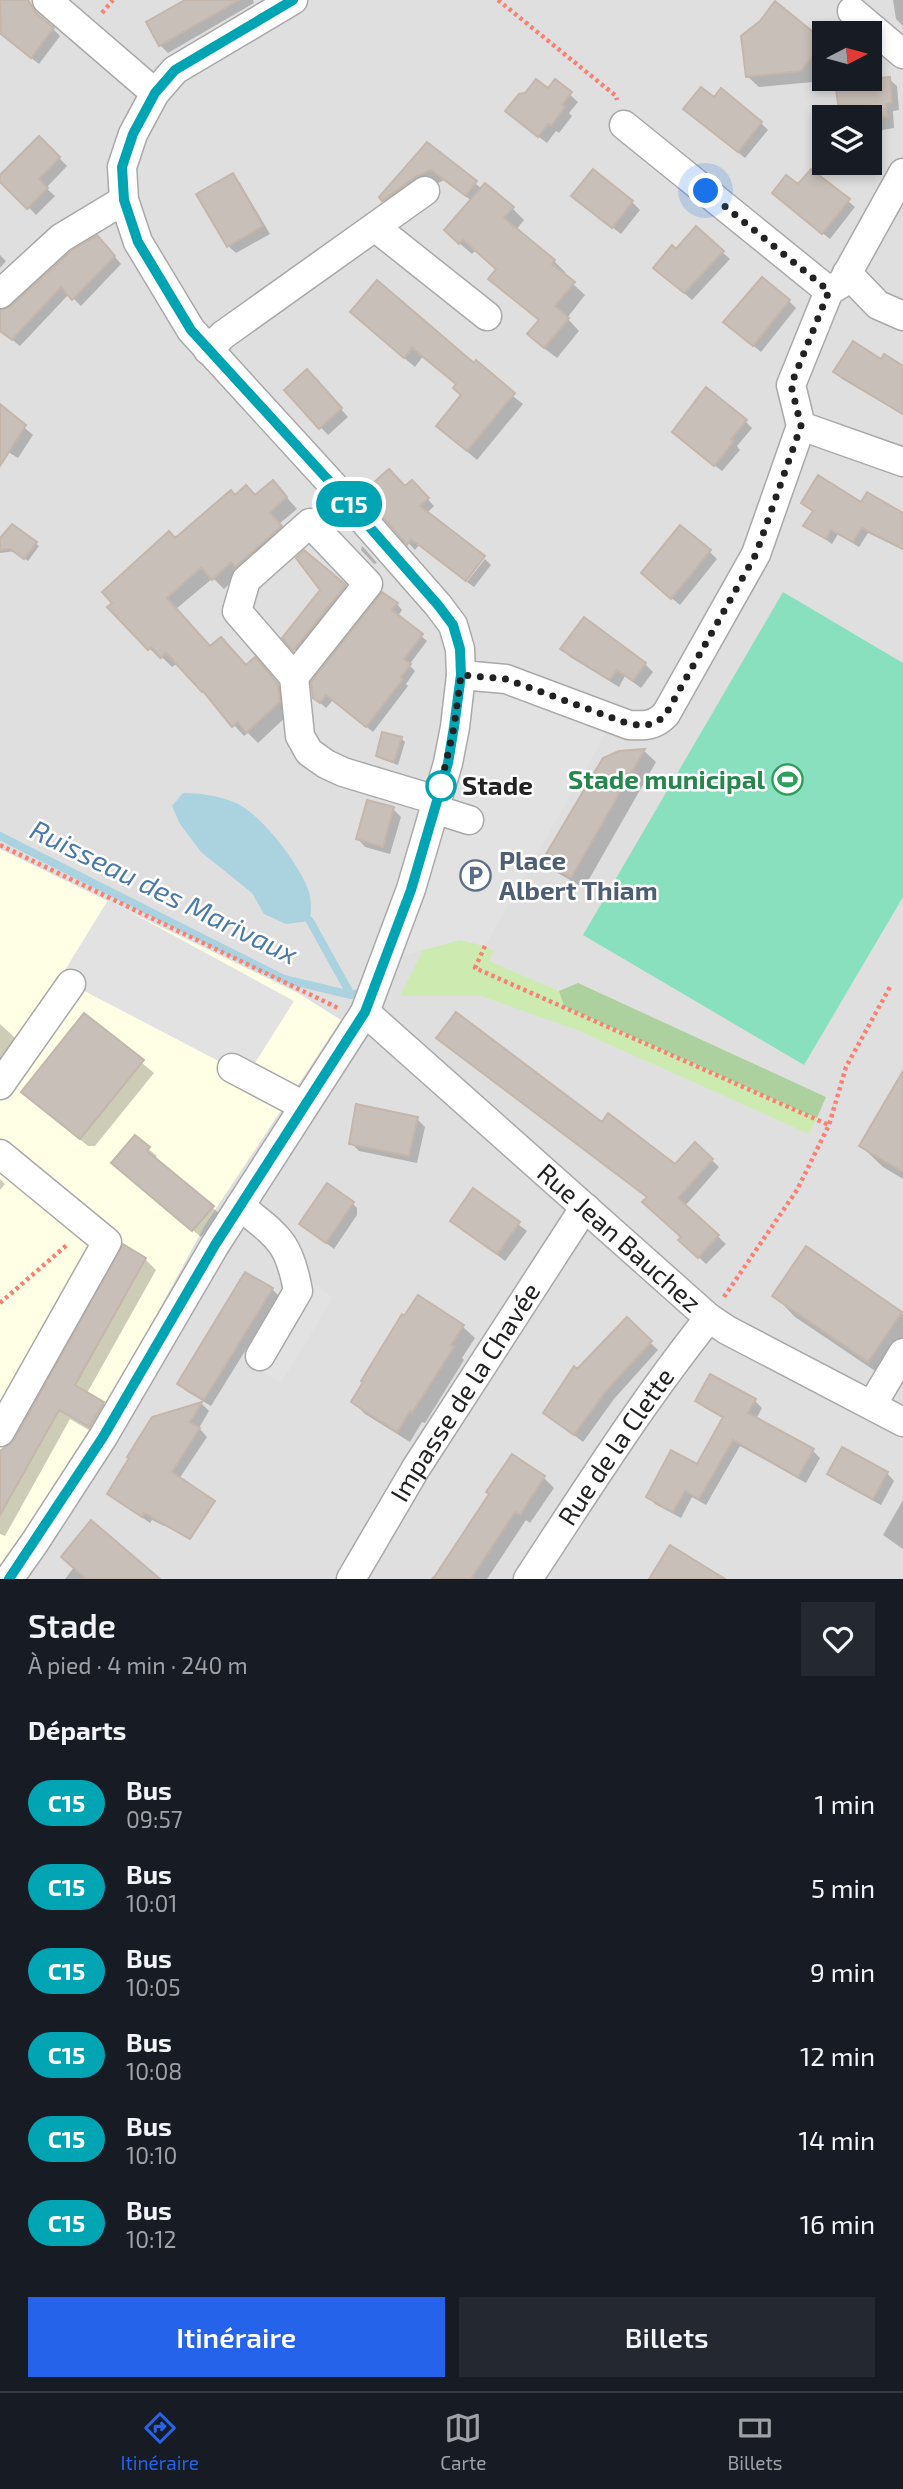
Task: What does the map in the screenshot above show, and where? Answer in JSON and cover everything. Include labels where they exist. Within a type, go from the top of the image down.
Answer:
[{"type":"street","points":[[47,0],[155,93]]},
{"type":"street","points":[[7,1573],[103,1437],[215,1245],[363,1015],[411,890],[448,763],[459,703],[460,649],[453,625],[330,482],[191,330],[138,242],[124,200],[122,167],[133,134],[155,93],[175,70],[293,0]]},
{"type":"street","points":[[852,11],[903,54]]},
{"type":"street","points":[[624,125],[838,282],[861,290],[878,305],[903,316]]},
{"type":"street","points":[[461,675],[506,679],[629,724],[657,724],[666,714],[756,554],[801,426],[791,385],[838,282],[903,173]]},
{"type":"street","points":[[208,350],[223,335],[425,191]]},
{"type":"street","points":[[0,294],[61,238],[124,200]]},
{"type":"street","points":[[375,227],[487,316]]},
{"type":"street","points":[[801,426],[903,461]]},
{"type":"street","points":[[294,677],[368,584],[310,523],[246,580],[237,611],[294,677],[300,736],[309,752],[326,764],[435,804],[469,820]]},
{"type":"street","points":[[0,1085],[71,984]]},
{"type":"street","name":"Rue Jean Bauchez","points":[[363,1015],[709,1318],[727,1331],[903,1422]]},
{"type":"street","points":[[232,1068],[304,1106]]},
{"type":"street","points":[[0,1154],[107,1242],[0,1432]]},
{"type":"street","points":[[240,1206],[278,1237],[292,1260],[298,1291],[260,1356]]},
{"type":"street","name":"Impasse de la Chavée","points":[[351,1579],[416,1468],[586,1209]]},
{"type":"street","name":"Rue de la Clette","points":[[528,1579],[688,1342],[709,1318]]},
{"type":"street","points":[[872,1405],[903,1353]]},
{"type":"path","points":[[498,0],[616,96],[624,125]]},
{"type":"path","points":[[0,845],[363,1015]]},
{"type":"path","points":[[485,946],[475,968],[829,1125]]},
{"type":"path","points":[[709,1318],[797,1190],[829,1125],[846,1067],[890,987]]},
{"type":"path","points":[[0,1303],[88,1226]]},
{"type":"shaded area","points":[[0,0],[903,0],[903,1579],[0,1579]]},
{"type":"shaded area","name":"Place Albert Thiam","points":[[507,691],[606,733],[485,946],[460,940],[404,955],[469,710],[477,698],[489,692]]},
{"type":"shaded area","points":[[0,849],[298,993],[341,1020],[205,1225],[92,1434],[0,1569]]},
{"type":"shaded area","points":[[108,900],[294,1001],[247,1076],[71,984],[65,970]]},
{"type":"shaded area","points":[[298,1271],[333,1298],[281,1383],[242,1360]]},
{"type":"green space","name":"Stade municipal","points":[[783,592],[903,663],[903,897],[804,1065],[583,935]]},
{"type":"green space","points":[[460,940],[485,946],[494,951],[489,961],[559,991],[564,1006],[817,1118],[809,1134],[577,1030],[481,996],[400,996],[423,950]]},
{"type":"green space","points":[[578,983],[826,1097],[817,1118],[564,1006],[559,991]]},
{"type":"water","points":[[183,793],[210,795],[236,803],[267,828],[288,854],[308,889],[310,921],[286,924],[264,914],[252,893],[201,852],[180,824],[172,806]]},
{"type":"building","points":[[0,0],[28,0],[36,13],[54,28],[31,58],[1,34]]},
{"type":"building","points":[[185,0],[239,0],[159,46],[146,22]]},
{"type":"building","points":[[775,1],[812,31],[812,57],[801,71],[746,77],[741,36],[760,21]]},
{"type":"building","points":[[890,77],[892,103],[886,104],[888,117],[882,117],[882,105],[838,105],[836,91],[882,91],[882,78]]},
{"type":"building","points":[[536,79],[548,88],[555,79],[572,92],[551,126],[548,124],[538,137],[505,111]]},
{"type":"building","points":[[701,87],[714,97],[721,88],[762,122],[738,152],[683,109]]},
{"type":"building","points":[[39,136],[60,157],[39,179],[48,188],[27,209],[0,182],[0,175]]},
{"type":"building","points":[[427,142],[477,181],[466,196],[431,170],[415,177],[382,201],[379,197]]},
{"type":"building","points":[[593,169],[633,201],[612,228],[571,196]]},
{"type":"building","points":[[811,169],[812,175],[819,175],[850,199],[822,234],[772,193],[786,175],[798,184]]},
{"type":"building","points":[[233,173],[263,226],[227,247],[196,194]]},
{"type":"building","points":[[485,183],[514,207],[504,218],[555,260],[552,264],[575,282],[555,306],[569,318],[544,348],[527,334],[539,320],[488,279],[496,269],[463,240],[459,244],[444,230]]},
{"type":"building","points":[[696,226],[724,251],[684,293],[653,268],[672,245],[676,249]]},
{"type":"building","points":[[97,235],[115,256],[72,300],[61,287],[12,340],[0,331],[0,310],[11,306],[71,251]]},
{"type":"building","points":[[762,277],[790,300],[753,346],[723,322]]},
{"type":"building","points":[[377,280],[474,363],[476,360],[515,393],[467,451],[436,426],[461,395],[453,388],[456,384],[412,348],[404,358],[350,312]]},
{"type":"building","points":[[853,341],[881,359],[884,354],[903,366],[903,414],[833,372]]},
{"type":"building","points":[[307,369],[342,408],[319,429],[284,390]]},
{"type":"building","points":[[706,387],[747,420],[714,466],[672,432]]},
{"type":"building","points":[[0,404],[26,425],[0,466]]},
{"type":"building","points":[[389,469],[405,486],[412,480],[429,498],[420,506],[485,556],[466,581],[411,539],[407,545],[374,507],[375,504],[364,491]]},
{"type":"building","points":[[818,475],[861,502],[867,492],[903,513],[903,549],[862,528],[853,542],[831,530],[826,539],[803,526],[813,511],[801,503]]},
{"type":"building","points":[[273,480],[287,497],[270,513],[282,526],[235,567],[231,562],[212,580],[201,568],[167,598],[210,646],[221,637],[246,665],[255,657],[278,684],[280,702],[246,733],[238,722],[232,727],[203,691],[166,653],[161,658],[151,647],[148,650],[107,607],[112,603],[102,592],[169,531],[175,538],[231,490],[235,495],[246,485],[255,495]]},
{"type":"building","points":[[12,524],[37,542],[24,559],[10,549],[0,550],[0,538]]},
{"type":"building","points":[[680,525],[711,550],[671,599],[641,573]]},
{"type":"building","points":[[304,550],[346,585],[293,651],[282,638],[320,590],[296,558]]},
{"type":"building","points":[[382,592],[398,603],[392,610],[423,634],[404,659],[411,664],[401,677],[403,679],[366,727],[326,695],[320,703],[313,698],[311,682]]},
{"type":"building","points":[[584,617],[646,663],[633,681],[617,670],[610,680],[560,649]]},
{"type":"building","points":[[382,732],[402,737],[394,762],[376,756]]},
{"type":"building","points":[[645,749],[571,878],[542,861],[603,758],[619,751]]},
{"type":"building","points":[[367,800],[394,807],[383,847],[356,839]]},
{"type":"building","points":[[456,1012],[602,1122],[608,1113],[675,1164],[695,1142],[713,1159],[678,1198],[719,1235],[698,1258],[678,1240],[681,1237],[642,1202],[647,1197],[436,1038]]},
{"type":"building","points":[[84,1013],[144,1060],[80,1139],[21,1092]]},
{"type":"building","points":[[903,1071],[903,1172],[859,1146]]},
{"type":"building","points":[[356,1104],[418,1117],[409,1156],[349,1144]]},
{"type":"building","points":[[135,1135],[150,1147],[147,1151],[214,1206],[192,1231],[111,1163]]},
{"type":"building","points":[[327,1183],[354,1202],[326,1243],[299,1224]]},
{"type":"building","points":[[473,1188],[520,1222],[497,1254],[450,1221]]},
{"type":"building","points":[[123,1244],[146,1258],[75,1385],[104,1402],[89,1427],[59,1410],[0,1515],[0,1451],[14,1440]]},
{"type":"building","points":[[806,1246],[902,1312],[868,1362],[772,1296]]},
{"type":"building","points":[[245,1272],[273,1288],[204,1400],[177,1384]]},
{"type":"building","points":[[418,1295],[464,1325],[451,1345],[454,1347],[397,1432],[351,1402],[402,1314],[404,1316]]},
{"type":"building","points":[[627,1317],[652,1341],[606,1391],[574,1435],[543,1413],[574,1366],[577,1369]]},
{"type":"building","points":[[710,1374],[756,1399],[748,1413],[814,1449],[798,1477],[733,1440],[699,1499],[685,1491],[673,1512],[646,1497],[671,1450],[697,1464],[723,1417],[695,1401]]},
{"type":"building","points":[[202,1402],[190,1422],[200,1428],[172,1472],[215,1501],[190,1539],[144,1513],[142,1517],[107,1494],[152,1417]]},
{"type":"building","points":[[842,1447],[888,1472],[873,1499],[827,1474]]},
{"type":"building","points":[[512,1454],[545,1476],[520,1515],[515,1512],[471,1579],[433,1579],[489,1494],[486,1492]]},
{"type":"building","points":[[91,1520],[160,1579],[86,1579],[61,1557]]},
{"type":"building","points":[[670,1545],[725,1579],[649,1579]]},
{"type":"waterway","name":"Ruisseau des Marivaux","points":[[0,836],[284,979],[351,995]]},
{"type":"waterway","points":[[310,921],[351,995],[366,991]]},
{"type":"bus line","name":"C15","points":[[9,1579],[103,1437],[215,1245],[365,1012],[411,890],[448,763],[459,703],[460,649],[453,625],[330,482],[191,330],[138,242],[124,200],[122,167],[133,134],[155,93],[175,70],[293,0]]},
{"type":"place","name":"Stade municipal","points":[[788,780]]},
{"type":"place","name":"Stade","points":[[441,786]]},
{"type":"place","name":"Place Albert Thiam","points":[[476,876]]},
{"type":"route","points":[[441,786],[440,789],[448,763],[459,703],[461,675],[506,679],[613,720],[643,726],[657,724],[666,714],[756,554],[801,426],[791,385],[829,291],[706,191]]}]
